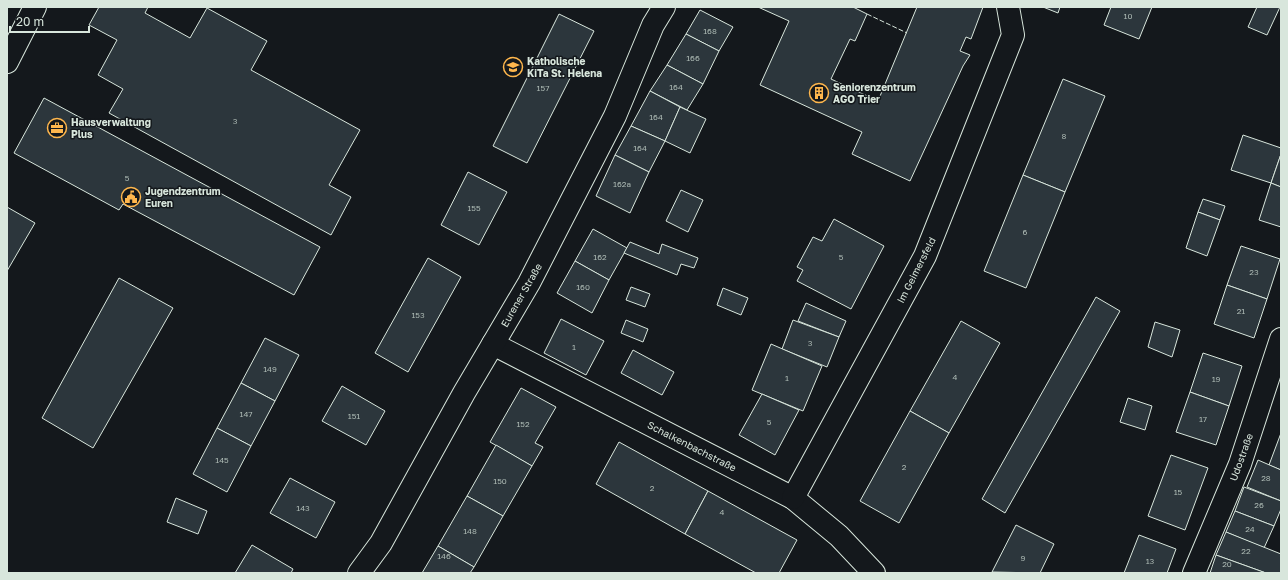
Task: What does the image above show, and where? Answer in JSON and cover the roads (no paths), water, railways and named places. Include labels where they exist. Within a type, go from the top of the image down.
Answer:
[{"type":"street","points":[[7,62],[35,7]]},
{"type":"street","name":"Eurener Straße","points":[[359,573],[381,543],[464,393],[529,284],[615,116],[653,25],[664,7]]},
{"type":"street","name":"Im Geimersfeld","points":[[793,498],[925,256],[1013,35],[1008,7]]},
{"type":"street","name":"Udostraße","points":[[1194,573],[1240,464],[1281,339]]},
{"type":"street","name":"Schalkenbachstraße","points":[[493,344],[793,498],[839,536],[874,573]]},
{"type":"place","name":"Katholische KiTa St. Helena","points":[[513,67]]},
{"type":"place","name":"Seniorenzentrum AGO Trier","points":[[819,93]]},
{"type":"place","name":"Hausverwaltung Plus","points":[[57,128]]},
{"type":"place","name":"Jugendzentrum Euren","points":[[131,197]]}]
